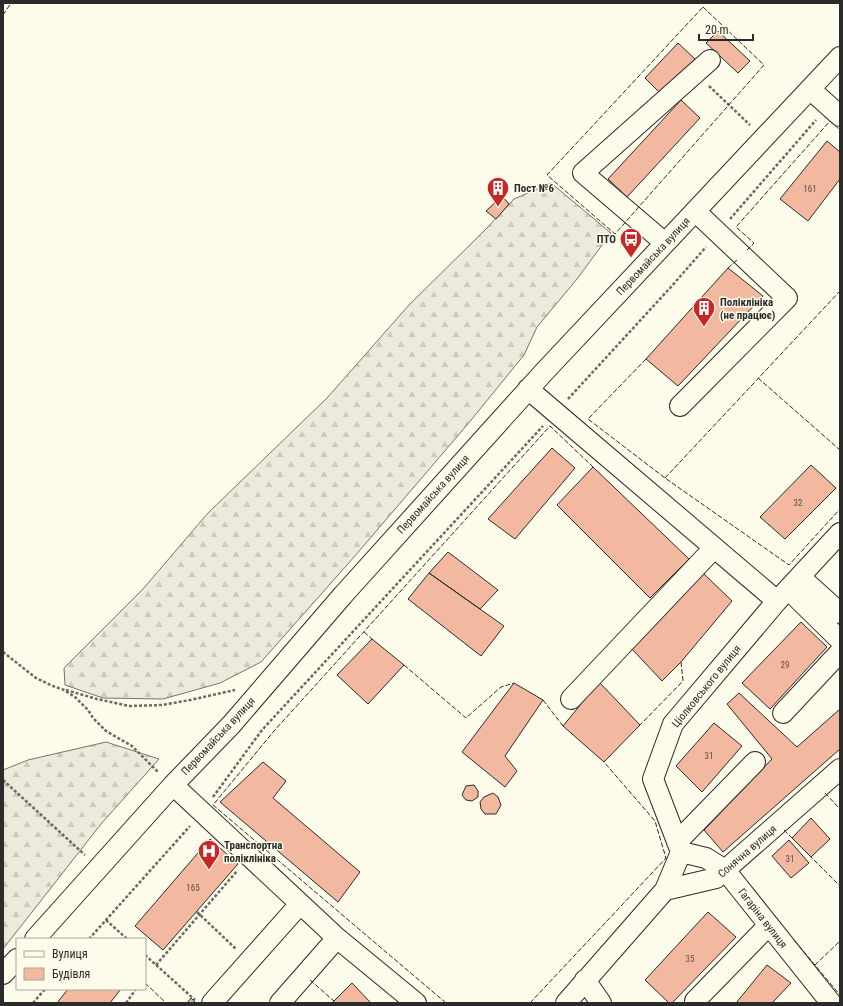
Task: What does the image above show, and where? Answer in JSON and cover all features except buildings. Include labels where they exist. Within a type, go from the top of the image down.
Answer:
[{"type":"street","name":"Первомайська вулиця","points":[[36,938],[172,785],[231,725],[343,595],[528,390],[840,57]]},
{"type":"street","points":[[665,243],[583,173],[703,66]]},
{"type":"street","points":[[810,89],[840,116]]},
{"type":"street","points":[[680,406],[787,298],[695,211]]},
{"type":"street","points":[[528,390],[714,548],[788,589],[840,613]]},
{"type":"street","name":"Ціолковського вулиця","points":[[679,847],[654,779],[673,724],[788,589],[840,533]]},
{"type":"street","points":[[572,699],[714,548]]},
{"type":"street","points":[[788,589],[840,640]]},
{"type":"street","points":[[783,713],[840,652]]},
{"type":"street","points":[[566,1003],[665,890],[679,847],[755,762]]},
{"type":"street","name":"Сонячна вулиця","points":[[665,890],[716,878],[840,769]]},
{"type":"street","points":[[172,785],[337,938],[416,1003]]},
{"type":"street","name":"Гагаріна вулиця","points":[[679,847],[706,858],[725,870],[831,1003]]},
{"type":"street","points":[[212,1003],[300,904]]},
{"type":"street","points":[[695,1001],[769,925]]},
{"type":"street","points":[[280,1003],[337,938]]},
{"type":"street","points":[[3,974],[16,960]]},
{"type":"street","points":[[585,980],[601,1003]]},
{"type":"path","points":[[703,66],[764,138]]},
{"type":"path","points":[[3,652],[36,678],[55,687],[129,706],[162,705],[241,688]]},
{"type":"path","points":[[62,689],[75,697],[106,731],[132,746],[172,785]]},
{"type":"path","points":[[90,938],[202,812],[262,730]]},
{"type":"path","points":[[3,780],[99,868]]},
{"type":"path","points":[[156,965],[238,870]]},
{"type":"path","points":[[197,912],[249,962]]},
{"type":"path","points":[[106,920],[127,938]]},
{"type":"path","points":[[146,956],[198,1003]]},
{"type":"path","points":[[33,1003],[44,990]]},
{"type":"path","points":[[126,1003],[135,990]]},
{"type":"green space","points":[[551,183],[611,233],[577,279],[537,327],[524,355],[467,425],[354,557],[261,662],[220,683],[163,699],[103,698],[65,685],[64,668],[143,589],[208,513],[327,398],[409,305],[486,229],[514,199]]},
{"type":"green space","points":[[106,742],[159,759],[101,824],[3,949],[3,770],[28,760]]},
{"type":"fence","points":[[3,15],[11,3]]},
{"type":"fence","points":[[703,7],[764,65],[615,234],[547,175],[703,7]]},
{"type":"fence","points":[[747,250],[754,243],[736,227],[830,121],[840,130]]},
{"type":"fence","points":[[728,268],[737,260]]},
{"type":"fence","points":[[665,478],[840,291]]},
{"type":"fence","points":[[646,359],[588,419],[665,478],[789,565],[840,509]]},
{"type":"fence","points":[[758,378],[840,450]]},
{"type":"fence","points":[[446,1003],[213,805],[274,731],[550,426],[593,467]]},
{"type":"fence","points":[[364,632],[372,639]]},
{"type":"fence","points":[[639,726],[683,681],[681,662]]},
{"type":"fence","points":[[404,665],[466,718],[501,687],[514,683]]},
{"type":"fence","points":[[543,700],[563,726]]},
{"type":"fence","points":[[530,1003],[666,858],[655,821],[604,762],[606,760]]},
{"type":"fence","points":[[825,793],[840,809]]},
{"type":"fence","points":[[784,830],[793,839]]},
{"type":"fence","points":[[809,855],[840,886]]},
{"type":"fence","points":[[794,940],[840,995]]},
{"type":"fence","points":[[815,965],[840,941]]},
{"type":"fence","points":[[310,980],[334,1001]]},
{"type":"fence","points":[[146,984],[166,1003]]},
{"type":"place","name":"Пост №6","points":[[498,208]]},
{"type":"place","name":"ПТО","points":[[631,258]]},
{"type":"place","name":"Поліклініка (не працює)","points":[[704,328]]},
{"type":"place","name":"Транспортна поліклініка","points":[[209,870]]}]
